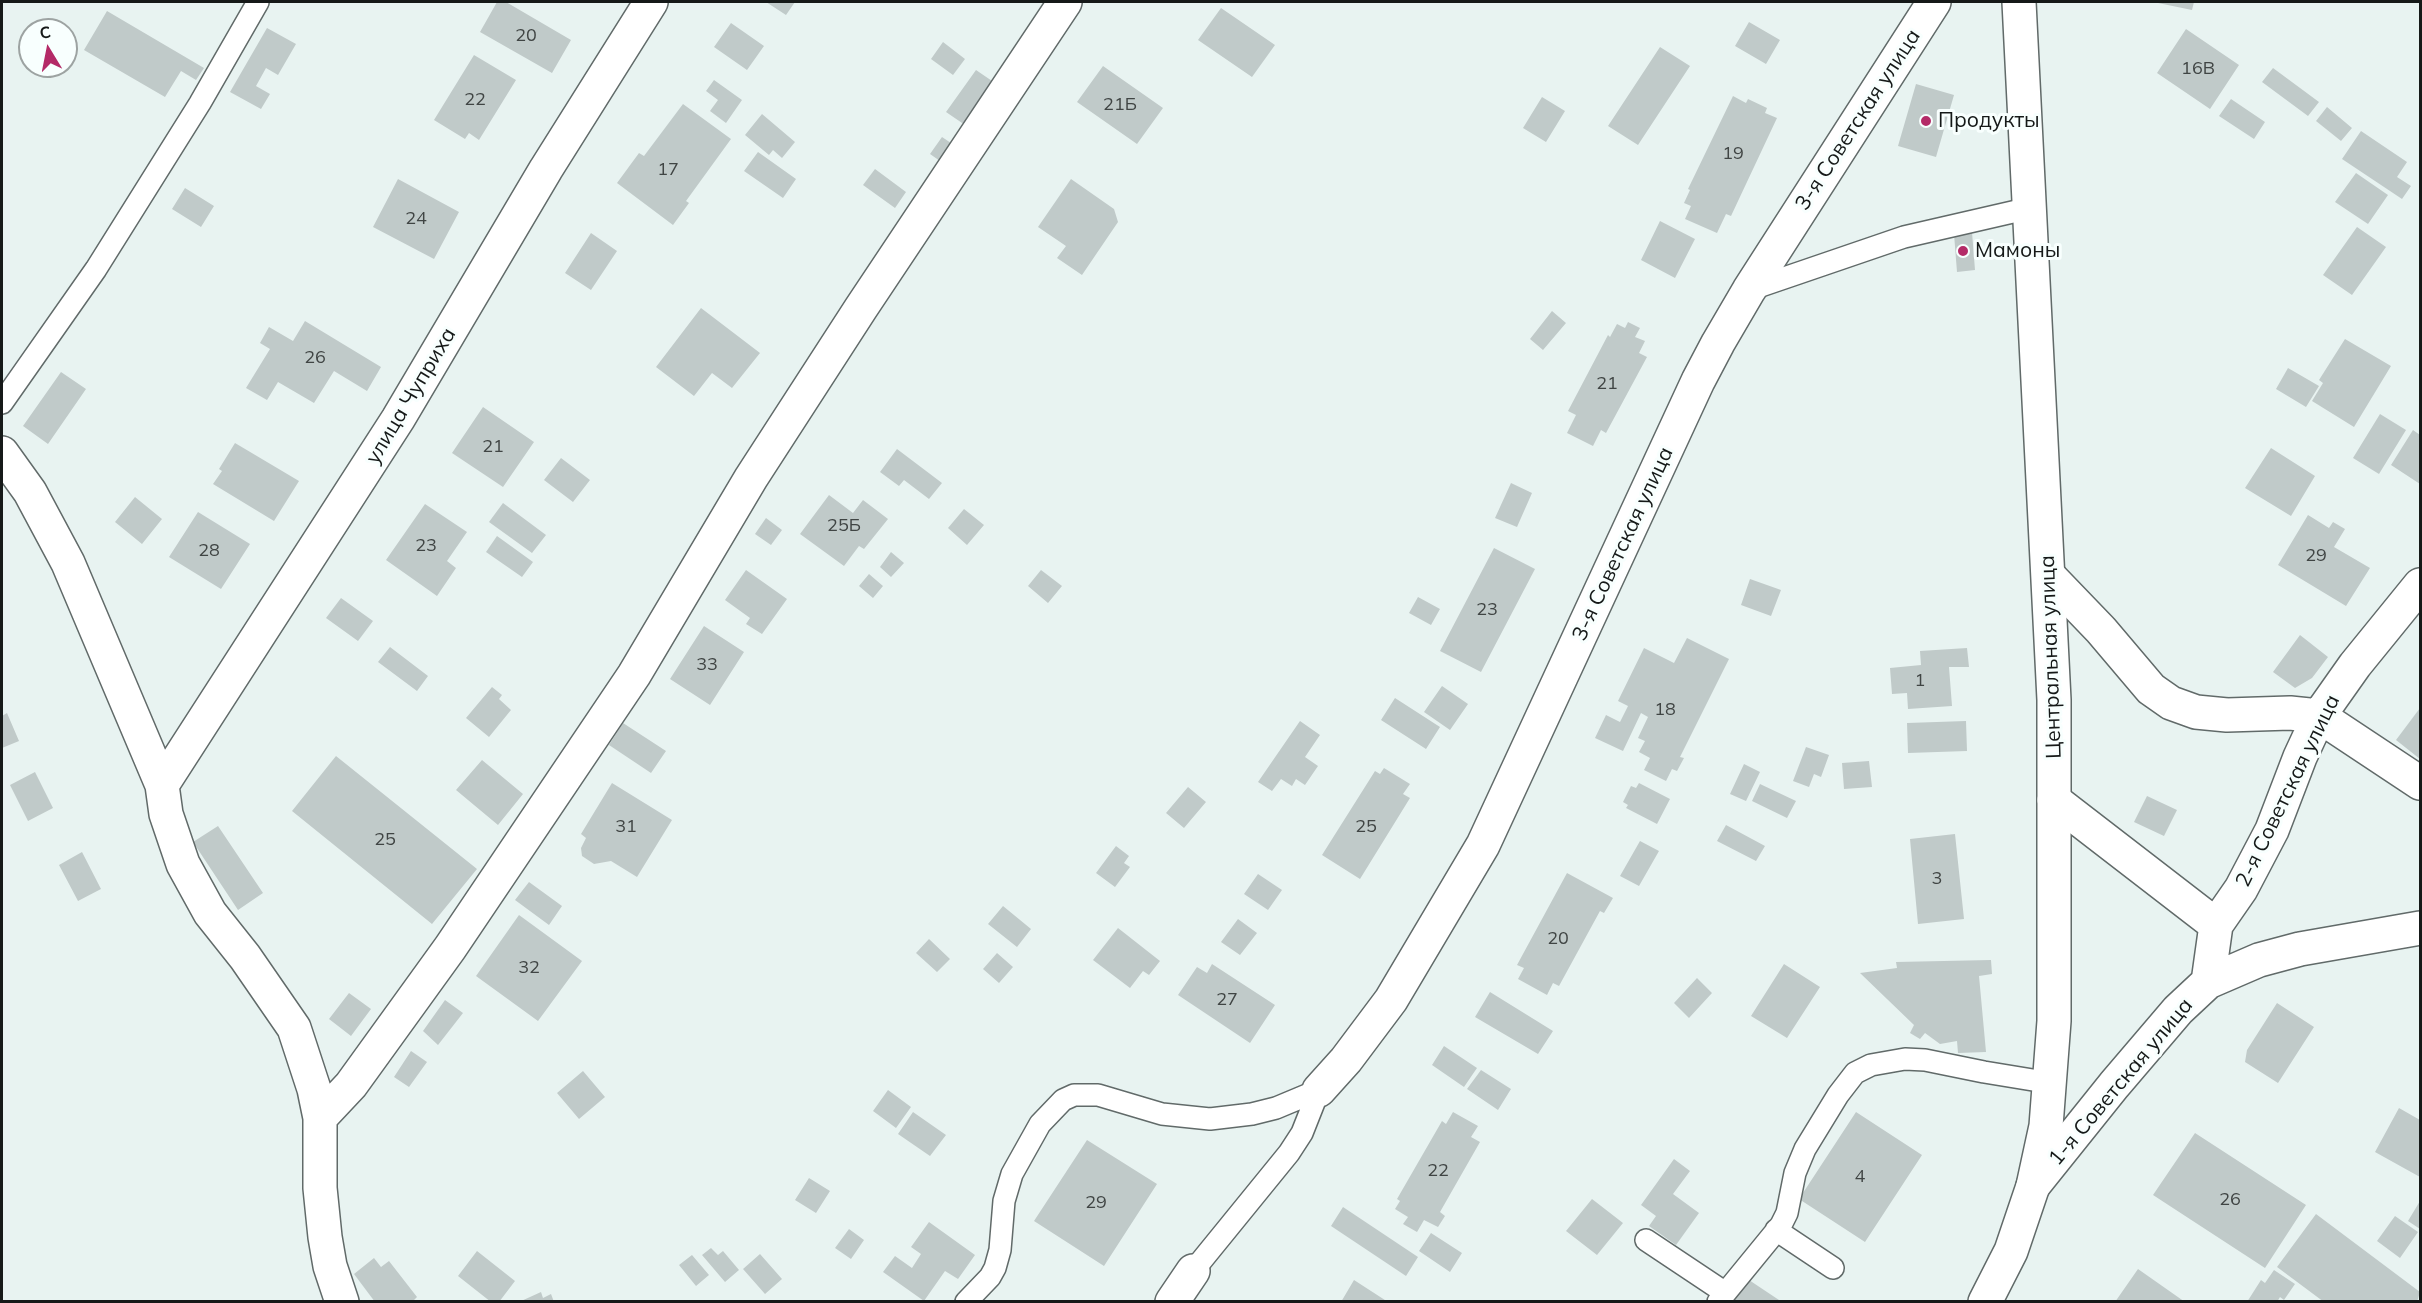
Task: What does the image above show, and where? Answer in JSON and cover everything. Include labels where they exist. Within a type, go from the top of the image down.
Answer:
[{"type":"street","name":"улица Чуприха","points":[[162,785],[398,419],[546,169],[651,2]]},
{"type":"street","points":[[320,1118],[351,1085],[450,948],[634,675],[751,478],[1065,2]]},
{"type":"street","name":"3-я Советская улица","points":[[1319,1090],[1346,1060],[1391,1000],[1483,845],[1698,381],[1749,290],[1934,2]]},
{"type":"street","name":"Центральная улица","points":[[1985,1302],[2011,1251],[2033,1186],[2046,1126],[2054,1021],[2054,700],[2019,2]]},
{"type":"street","points":[[2,453],[30,492],[68,563],[162,785],[166,814],[183,864],[210,914],[245,957],[294,1028],[314,1089],[320,1118],[321,1188],[325,1237],[330,1266],[342,1302]]},
{"type":"street","points":[[2049,576],[2101,630],[2151,688],[2171,703],[2196,712],[2290,713],[2319,716],[2421,783]]},
{"type":"street","name":"2-я Советская улица","points":[[2208,982],[2216,925],[2241,889],[2272,830],[2300,757],[2319,716],[2355,665],[2421,585]]},
{"type":"street","points":[[2054,800],[2216,925]]},
{"type":"street","name":"1-я Советская улица","points":[[2033,1186],[2178,1010],[2208,982],[2259,960],[2300,949],[2421,928]]},
{"type":"street","points":[[1172,1302],[1193,1271]]},
{"type":"lane","points":[[2,403],[96,268],[200,103],[258,2]]},
{"type":"lane","points":[[1749,290],[1904,237],[2030,208]]},
{"type":"lane","points":[[1646,1240],[1721,1297],[1776,1230],[1787,1213],[1795,1173],[1805,1149],[1838,1095],[1855,1073],[1870,1065],[1905,1059],[1925,1060],[2051,1083]]},
{"type":"lane","points":[[1193,1271],[1289,1153],[1302,1133],[1319,1090]]},
{"type":"lane","points":[[966,1302],[990,1277],[995,1268],[1002,1240],[1004,1201],[1012,1174],[1040,1124],[1063,1100],[1074,1095],[1098,1095],[1162,1114],[1210,1119],[1252,1114],[1276,1108],[1319,1090]]},
{"type":"lane","points":[[1776,1230],[1833,1268]]},
{"type":"building","points":[[497,2],[506,2],[571,40],[552,73],[480,32]]},
{"type":"building","points":[[766,2],[795,2],[786,15]]},
{"type":"building","points":[[2158,2],[2194,2],[2192,10]]},
{"type":"building","points":[[1221,8],[1275,45],[1252,77],[1198,40]]},
{"type":"building","points":[[107,11],[204,68],[196,80],[181,71],[165,97],[84,50]]},
{"type":"building","points":[[1749,22],[1780,40],[1766,64],[1735,46]]},
{"type":"building","points":[[731,23],[764,46],[747,70],[714,47]]},
{"type":"building","points":[[267,28],[296,44],[278,75],[266,68],[256,86],[270,94],[261,109],[230,92]]},
{"type":"building","points":[[2186,29],[2239,65],[2210,109],[2157,73]]},
{"type":"building","points":[[943,42],[965,59],[953,75],[931,59]]},
{"type":"building","points":[[1660,47],[1690,66],[1638,145],[1608,126]]},
{"type":"building","points":[[474,55],[516,80],[479,140],[469,133],[465,139],[434,120]]},
{"type":"building","points":[[1103,66],[1163,108],[1137,144],[1077,102]]},
{"type":"building","points":[[2273,68],[2319,102],[2308,116],[2262,82]]},
{"type":"building","points":[[976,70],[995,83],[965,125],[946,112]]},
{"type":"building","points":[[714,80],[742,100],[726,123],[710,111],[718,100],[706,91]]},
{"type":"building","name":"Продукты","points":[[1916,84],[1954,95],[1936,157],[1898,146]]},
{"type":"building","points":[[1733,96],[1746,103],[1748,99],[1767,108],[1765,113],[1777,118],[1731,216],[1726,214],[1717,233],[1685,219],[1691,206],[1684,203],[1690,190],[1688,189]]},
{"type":"building","points":[[1542,97],[1565,111],[1546,142],[1523,128]]},
{"type":"building","points":[[2231,99],[2265,122],[2254,139],[2219,116]]},
{"type":"building","points":[[683,104],[731,139],[686,201],[689,203],[673,225],[617,183],[639,153],[644,156]]},
{"type":"building","points":[[2327,107],[2352,128],[2341,141],[2316,121]]},
{"type":"building","points":[[762,114],[795,142],[782,158],[773,150],[769,155],[745,135]]},
{"type":"building","points":[[2361,131],[2407,162],[2397,177],[2411,186],[2402,199],[2342,159]]},
{"type":"building","points":[[942,137],[951,143],[940,161],[930,154]]},
{"type":"building","points":[[758,152],[796,179],[783,198],[744,171]]},
{"type":"building","points":[[875,169],[906,192],[895,208],[863,185]]},
{"type":"building","points":[[2356,173],[2388,195],[2368,224],[2335,202]]},
{"type":"building","points":[[398,179],[459,212],[434,259],[373,227]]},
{"type":"building","points":[[1071,179],[1114,209],[1118,222],[1082,275],[1057,258],[1066,246],[1038,227]]},
{"type":"building","points":[[185,188],[214,206],[201,227],[172,209]]},
{"type":"building","points":[[1660,221],[1695,239],[1675,278],[1641,260]]},
{"type":"building","points":[[2357,227],[2386,247],[2352,295],[2323,275]]},
{"type":"building","points":[[1972,232],[1975,270],[1957,272],[1954,234]]},
{"type":"building","points":[[591,233],[617,251],[591,290],[565,273]]},
{"type":"building","points":[[701,308],[760,353],[732,388],[712,373],[694,396],[656,367]]},
{"type":"building","points":[[1552,311],[1566,323],[1543,350],[1530,339]]},
{"type":"building","points":[[305,321],[381,367],[367,391],[334,371],[314,403],[278,382],[267,400],[246,388],[270,349],[260,343],[269,327],[293,341]]},
{"type":"building","points":[[1628,322],[1640,328],[1635,337],[1645,341],[1639,353],[1647,357],[1606,433],[1601,430],[1593,446],[1567,433],[1576,415],[1568,411],[1608,335],[1610,337],[1617,324],[1625,328]]},
{"type":"building","points":[[2345,339],[2391,366],[2354,427],[2312,401],[2323,383],[2319,380]]},
{"type":"building","points":[[2288,368],[2319,386],[2306,407],[2276,389]]},
{"type":"building","points":[[61,372],[86,389],[48,444],[23,426]]},
{"type":"building","points":[[483,407],[534,442],[503,487],[452,453]]},
{"type":"building","points":[[2380,414],[2406,430],[2379,474],[2353,458]]},
{"type":"building","points":[[2413,430],[2420,435],[2420,484],[2391,465]]},
{"type":"building","points":[[235,443],[299,481],[274,521],[213,484],[222,471],[219,469]]},
{"type":"building","points":[[2271,448],[2315,476],[2291,516],[2245,488]]},
{"type":"building","points":[[897,449],[942,483],[929,499],[904,480],[899,486],[880,472]]},
{"type":"building","points":[[561,458],[590,480],[573,502],[544,480]]},
{"type":"building","points":[[1511,483],[1532,493],[1517,527],[1495,518]]},
{"type":"building","points":[[829,495],[853,513],[863,500],[888,519],[864,549],[859,546],[844,566],[800,534]]},
{"type":"building","points":[[135,497],[162,519],[142,544],[115,522]]},
{"type":"building","points":[[503,503],[546,535],[532,553],[489,522]]},
{"type":"building","points":[[425,504],[467,532],[447,561],[456,568],[437,596],[386,560]]},
{"type":"building","points":[[964,509],[984,525],[967,545],[948,528]]},
{"type":"building","points":[[198,512],[250,544],[221,589],[169,557]]},
{"type":"building","points":[[2308,515],[2329,528],[2333,522],[2345,529],[2334,547],[2370,568],[2346,606],[2278,565]]},
{"type":"building","points":[[766,518],[782,530],[771,545],[755,534]]},
{"type":"building","points":[[497,536],[533,562],[522,577],[486,552]]},
{"type":"building","points":[[1494,548],[1535,569],[1481,672],[1440,651]]},
{"type":"building","points":[[891,552],[904,563],[891,577],[880,567]]},
{"type":"building","points":[[746,570],[787,599],[762,634],[746,624],[750,618],[725,600]]},
{"type":"building","points":[[1041,570],[1062,586],[1048,603],[1028,586]]},
{"type":"building","points":[[869,574],[883,586],[873,598],[859,586]]},
{"type":"building","points":[[1750,579],[1781,590],[1771,616],[1741,605]]},
{"type":"building","points":[[1418,597],[1440,609],[1431,625],[1409,613]]},
{"type":"building","points":[[341,598],[373,621],[358,641],[326,618]]},
{"type":"building","points":[[704,626],[744,652],[710,705],[670,679]]},
{"type":"building","points":[[2300,635],[2328,657],[2312,678],[2295,688],[2273,672]]},
{"type":"building","points":[[1687,638],[1729,659],[1680,757],[1684,758],[1677,771],[1672,769],[1666,781],[1644,770],[1650,758],[1639,752],[1645,741],[1638,738],[1648,717],[1641,713],[1623,751],[1595,738],[1606,715],[1620,722],[1628,706],[1618,701],[1644,648],[1674,663]]},
{"type":"building","points":[[390,647],[428,676],[417,691],[378,662]]},
{"type":"building","points":[[1967,648],[1969,667],[1949,667],[1952,706],[1908,709],[1907,693],[1892,694],[1890,668],[1921,665],[1920,651]]},
{"type":"building","points":[[1442,686],[1468,704],[1450,730],[1424,712]]},
{"type":"building","points":[[492,687],[502,695],[499,699],[511,710],[489,737],[466,718]]},
{"type":"building","points":[[1395,698],[1440,727],[1426,749],[1381,720]]},
{"type":"building","points":[[2420,708],[2420,759],[2396,740]]},
{"type":"building","points":[[7,713],[19,741],[2,748],[2,716]]},
{"type":"building","points":[[1300,721],[1320,735],[1305,757],[1318,766],[1305,785],[1296,779],[1292,786],[1281,779],[1272,791],[1258,782]]},
{"type":"building","points":[[1966,721],[1967,751],[1908,753],[1907,723]]},
{"type":"building","points":[[623,723],[666,751],[651,773],[609,745]]},
{"type":"building","points":[[1806,747],[1829,755],[1821,777],[1814,774],[1809,787],[1793,781]]},
{"type":"building","points":[[336,756],[477,869],[432,924],[292,811]]},
{"type":"building","points":[[482,760],[523,794],[498,825],[456,790]]},
{"type":"building","points":[[1869,761],[1872,787],[1844,789],[1842,763]]},
{"type":"building","points":[[1744,764],[1760,772],[1746,801],[1730,794]]},
{"type":"building","points":[[1384,768],[1410,784],[1403,794],[1410,798],[1360,879],[1322,855],[1375,771],[1380,774]]},
{"type":"building","points":[[35,772],[53,808],[28,821],[10,785]]},
{"type":"building","points":[[612,783],[672,820],[637,877],[611,861],[594,864],[582,856],[581,848],[586,838],[581,834]]},
{"type":"building","points":[[1639,783],[1670,799],[1657,824],[1626,808],[1628,805],[1623,802],[1631,786],[1636,788]]},
{"type":"building","points":[[1760,784],[1796,801],[1787,818],[1752,801]]},
{"type":"building","points":[[1188,787],[1206,802],[1184,828],[1166,813]]},
{"type":"building","points":[[2147,796],[2177,810],[2164,836],[2134,822]]},
{"type":"building","points":[[1726,825],[1765,846],[1756,861],[1717,841]]},
{"type":"building","points":[[218,826],[263,893],[238,910],[193,842]]},
{"type":"building","points":[[1955,834],[1964,919],[1918,924],[1910,839]]},
{"type":"building","points":[[1640,841],[1659,851],[1639,886],[1620,876]]},
{"type":"building","points":[[1116,846],[1129,856],[1124,863],[1130,867],[1115,887],[1096,873]]},
{"type":"building","points":[[82,852],[101,889],[78,901],[59,865]]},
{"type":"building","points":[[1567,873],[1613,898],[1604,913],[1600,911],[1559,986],[1553,983],[1547,995],[1518,979],[1524,968],[1517,965]]},
{"type":"building","points":[[1258,874],[1282,890],[1268,910],[1244,894]]},
{"type":"building","points":[[529,882],[562,906],[549,925],[515,900]]},
{"type":"building","points":[[1003,906],[1031,929],[1017,947],[988,924]]},
{"type":"building","points":[[519,915],[582,961],[538,1021],[476,976]]},
{"type":"building","points":[[1238,919],[1257,933],[1240,955],[1221,942]]},
{"type":"building","points":[[1118,928],[1160,961],[1149,975],[1143,971],[1130,988],[1093,960]]},
{"type":"building","points":[[929,939],[950,959],[937,972],[916,953]]},
{"type":"building","points":[[997,953],[1013,967],[999,983],[983,969]]},
{"type":"building","points":[[1991,960],[1992,974],[1979,976],[1986,1052],[1958,1053],[1957,1041],[1940,1044],[1925,1033],[1920,1039],[1910,1033],[1914,1025],[1860,973],[1897,968],[1896,962]]},
{"type":"building","points":[[1212,964],[1275,1005],[1250,1043],[1178,995],[1197,967],[1207,973]]},
{"type":"building","points":[[1784,964],[1820,987],[1787,1038],[1751,1016]]},
{"type":"building","points":[[1697,978],[1712,993],[1689,1018],[1674,1003]]},
{"type":"building","points":[[1490,992],[1553,1031],[1538,1054],[1475,1017]]},
{"type":"building","points":[[349,993],[371,1009],[351,1036],[329,1019]]},
{"type":"building","points":[[445,1000],[463,1013],[438,1045],[423,1031]]},
{"type":"building","points":[[2277,1003],[2314,1027],[2278,1083],[2245,1062],[2247,1050]]},
{"type":"building","points":[[1444,1046],[1477,1068],[1464,1087],[1432,1065]]},
{"type":"building","points":[[411,1051],[427,1062],[409,1087],[394,1077]]},
{"type":"building","points":[[1481,1070],[1511,1089],[1498,1110],[1467,1089]]},
{"type":"building","points":[[583,1071],[605,1097],[579,1119],[557,1093]]},
{"type":"building","points":[[888,1090],[911,1107],[896,1128],[873,1111]]},
{"type":"building","points":[[2399,1108],[2420,1120],[2420,1177],[2375,1152]]},
{"type":"building","points":[[913,1112],[946,1135],[930,1156],[898,1134]]},
{"type":"building","points":[[1453,1112],[1478,1126],[1471,1137],[1480,1142],[1440,1212],[1445,1216],[1438,1227],[1424,1220],[1417,1232],[1403,1224],[1408,1217],[1395,1209],[1400,1201],[1397,1199],[1442,1121],[1446,1124]]},
{"type":"building","points":[[1856,1112],[1922,1155],[1865,1242],[1799,1199]]},
{"type":"building","points":[[2195,1133],[2306,1205],[2265,1268],[2153,1195]]},
{"type":"building","points":[[1087,1140],[1157,1184],[1104,1266],[1034,1221]]},
{"type":"building","points":[[1674,1159],[1690,1171],[1673,1194],[1699,1213],[1676,1245],[1649,1226],[1656,1216],[1641,1205]]},
{"type":"building","points":[[809,1178],[830,1191],[816,1213],[795,1200]]},
{"type":"building","points":[[1592,1199],[1623,1223],[1597,1255],[1566,1231]]},
{"type":"building","points":[[2420,1201],[2420,1229],[2408,1221]]},
{"type":"building","points":[[1343,1207],[1418,1257],[1406,1276],[1331,1226]]},
{"type":"building","points":[[2316,1214],[2420,1292],[2417,1302],[2324,1302],[2277,1267]]},
{"type":"building","points":[[2395,1216],[2418,1232],[2400,1258],[2377,1241]]},
{"type":"building","points":[[929,1222],[975,1255],[958,1279],[945,1271],[924,1301],[883,1272],[895,1256],[912,1268],[921,1254],[911,1247]]},
{"type":"building","points":[[849,1229],[864,1240],[851,1259],[835,1248]]},
{"type":"building","points":[[1431,1233],[1462,1253],[1450,1272],[1419,1251]]},
{"type":"building","points":[[711,1248],[718,1255],[723,1251],[739,1270],[725,1282],[702,1255]]},
{"type":"building","points":[[477,1251],[515,1281],[499,1302],[491,1302],[458,1276]]},
{"type":"building","points":[[760,1254],[782,1279],[765,1294],[743,1269]]},
{"type":"building","points":[[692,1255],[709,1275],[696,1286],[679,1265]]},
{"type":"building","points":[[374,1258],[381,1267],[389,1261],[417,1297],[412,1302],[375,1302],[354,1274]]},
{"type":"building","points":[[2138,1269],[2185,1302],[2115,1302]]},
{"type":"building","points":[[2274,1270],[2295,1284],[2284,1300],[2280,1297],[2277,1302],[2247,1302],[2261,1280],[2265,1283]]},
{"type":"building","points":[[1746,1278],[1782,1302],[1730,1302]]},
{"type":"building","points":[[1354,1280],[1388,1302],[1341,1302]]},
{"type":"building","points":[[541,1292],[543,1298],[551,1294],[554,1302],[519,1302]]},
{"type":"place","name":"Продукты","points":[[1926,121]]},
{"type":"place","name":"Мамоны","points":[[1963,251]]}]
